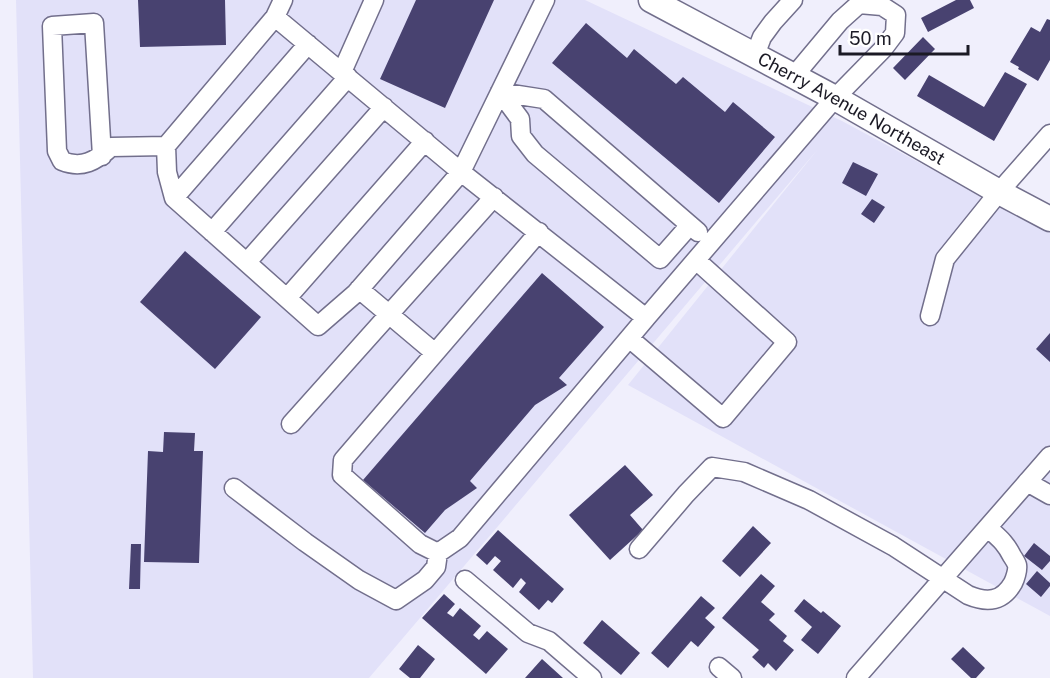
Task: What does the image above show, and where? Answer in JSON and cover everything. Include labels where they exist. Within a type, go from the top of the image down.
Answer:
[{"type":"main road","name":"Cherry Avenue Northeast","points":[[651,0],[835,98],[1050,219]]},
{"type":"street","points":[[283,0],[275,17],[166,146],[167,172],[174,198],[318,326],[359,289],[461,172],[545,0]]},
{"type":"street","points":[[212,231],[345,75],[374,0]]},
{"type":"street","points":[[755,56],[762,37],[772,22],[793,0]]},
{"type":"street","points":[[234,488],[359,580],[396,600],[425,580],[436,567],[438,553],[460,538],[628,338],[835,98],[883,49],[896,33],[896,15],[882,6],[859,4],[840,21],[794,76]]},
{"type":"street","points":[[275,17],[461,172],[646,318]]},
{"type":"street","points":[[102,156],[94,23],[52,26],[57,151],[62,161],[72,165],[91,162],[102,156],[111,147],[166,146]]},
{"type":"street","points":[[174,198],[308,44]]},
{"type":"street","points":[[500,92],[544,99],[710,243]]},
{"type":"street","points":[[500,92],[520,119],[521,136],[535,154],[660,259],[690,225]]},
{"type":"street","points":[[247,262],[384,107]]},
{"type":"street","points":[[930,316],[945,258],[1050,134]]},
{"type":"street","points":[[287,298],[424,141]]},
{"type":"street","points":[[291,424],[494,197]]},
{"type":"street","points":[[438,553],[420,544],[342,475],[343,460],[539,232]]},
{"type":"street","points":[[628,338],[723,418],[787,342],[696,260]]},
{"type":"street","points":[[359,289],[435,353]]},
{"type":"street","points":[[856,678],[1050,456]]},
{"type":"street","points":[[639,549],[712,467],[744,472],[809,500],[893,546],[968,595],[987,600],[996,599],[1005,594],[1014,580],[1017,565],[1005,544],[988,528]]},
{"type":"street","points":[[1027,482],[1050,495]]},
{"type":"street","points":[[465,580],[528,633],[549,641],[592,678]]},
{"type":"shaded area","points":[[16,0],[585,0],[842,121],[1050,233],[1050,616],[628,385],[818,149],[369,678],[33,678]]},
{"type":"building","points":[[138,0],[225,0],[226,45],[140,47]]},
{"type":"building","points":[[416,0],[494,0],[445,108],[380,79]]},
{"type":"building","points":[[956,0],[970,0],[974,8],[928,32],[921,18]]},
{"type":"building","points":[[1047,19],[1050,20],[1050,60],[1038,81],[1010,62],[1031,27],[1040,32]]},
{"type":"building","points":[[586,23],[627,58],[634,49],[676,84],[683,77],[725,112],[733,102],[775,137],[719,203],[552,63]]},
{"type":"building","points":[[923,37],[935,49],[905,80],[893,68]]},
{"type":"building","points":[[1005,72],[1027,84],[994,141],[917,96],[929,75],[984,107]]},
{"type":"building","points":[[853,162],[878,174],[866,196],[842,183]]},
{"type":"building","points":[[872,199],[885,207],[874,223],[861,214]]},
{"type":"building","points":[[185,251],[261,317],[215,369],[140,302]]},
{"type":"building","points":[[542,273],[604,327],[559,378],[567,385],[535,405],[470,481],[477,488],[445,510],[425,533],[363,480]]},
{"type":"building","points":[[1050,333],[1050,362],[1036,349]]},
{"type":"building","points":[[164,432],[195,433],[194,451],[203,451],[199,563],[144,562],[148,451],[163,452]]},
{"type":"building","points":[[625,465],[653,495],[630,515],[643,530],[610,560],[569,515]]},
{"type":"building","points":[[753,526],[771,543],[740,577],[722,561]]},
{"type":"building","points":[[498,530],[564,589],[552,603],[548,600],[539,610],[519,592],[526,583],[521,578],[513,588],[493,570],[501,561],[495,556],[487,565],[476,555]]},
{"type":"building","points":[[1034,543],[1050,556],[1050,561],[1042,570],[1024,556]]},
{"type":"building","points":[[131,544],[141,544],[140,589],[129,589]]},
{"type":"building","points":[[1037,571],[1050,583],[1041,597],[1026,584]]},
{"type":"building","points":[[761,574],[775,586],[761,602],[775,614],[769,620],[787,636],[783,641],[794,650],[776,671],[768,663],[764,668],[752,657],[759,650],[722,618]]},
{"type":"building","points":[[444,594],[455,604],[447,613],[453,617],[460,608],[481,626],[473,635],[479,640],[487,631],[508,649],[486,674],[422,618]]},
{"type":"building","points":[[701,596],[715,608],[705,618],[715,627],[698,647],[691,641],[668,668],[651,653]]},
{"type":"building","points":[[804,599],[841,626],[818,654],[801,640],[812,627],[794,611]]},
{"type":"building","points":[[602,620],[640,653],[621,675],[583,643]]},
{"type":"building","points":[[418,645],[435,659],[420,678],[410,678],[399,669]]},
{"type":"building","points":[[963,647],[985,668],[976,678],[971,678],[951,659]]},
{"type":"building","points":[[542,659],[563,678],[525,678]]}]
